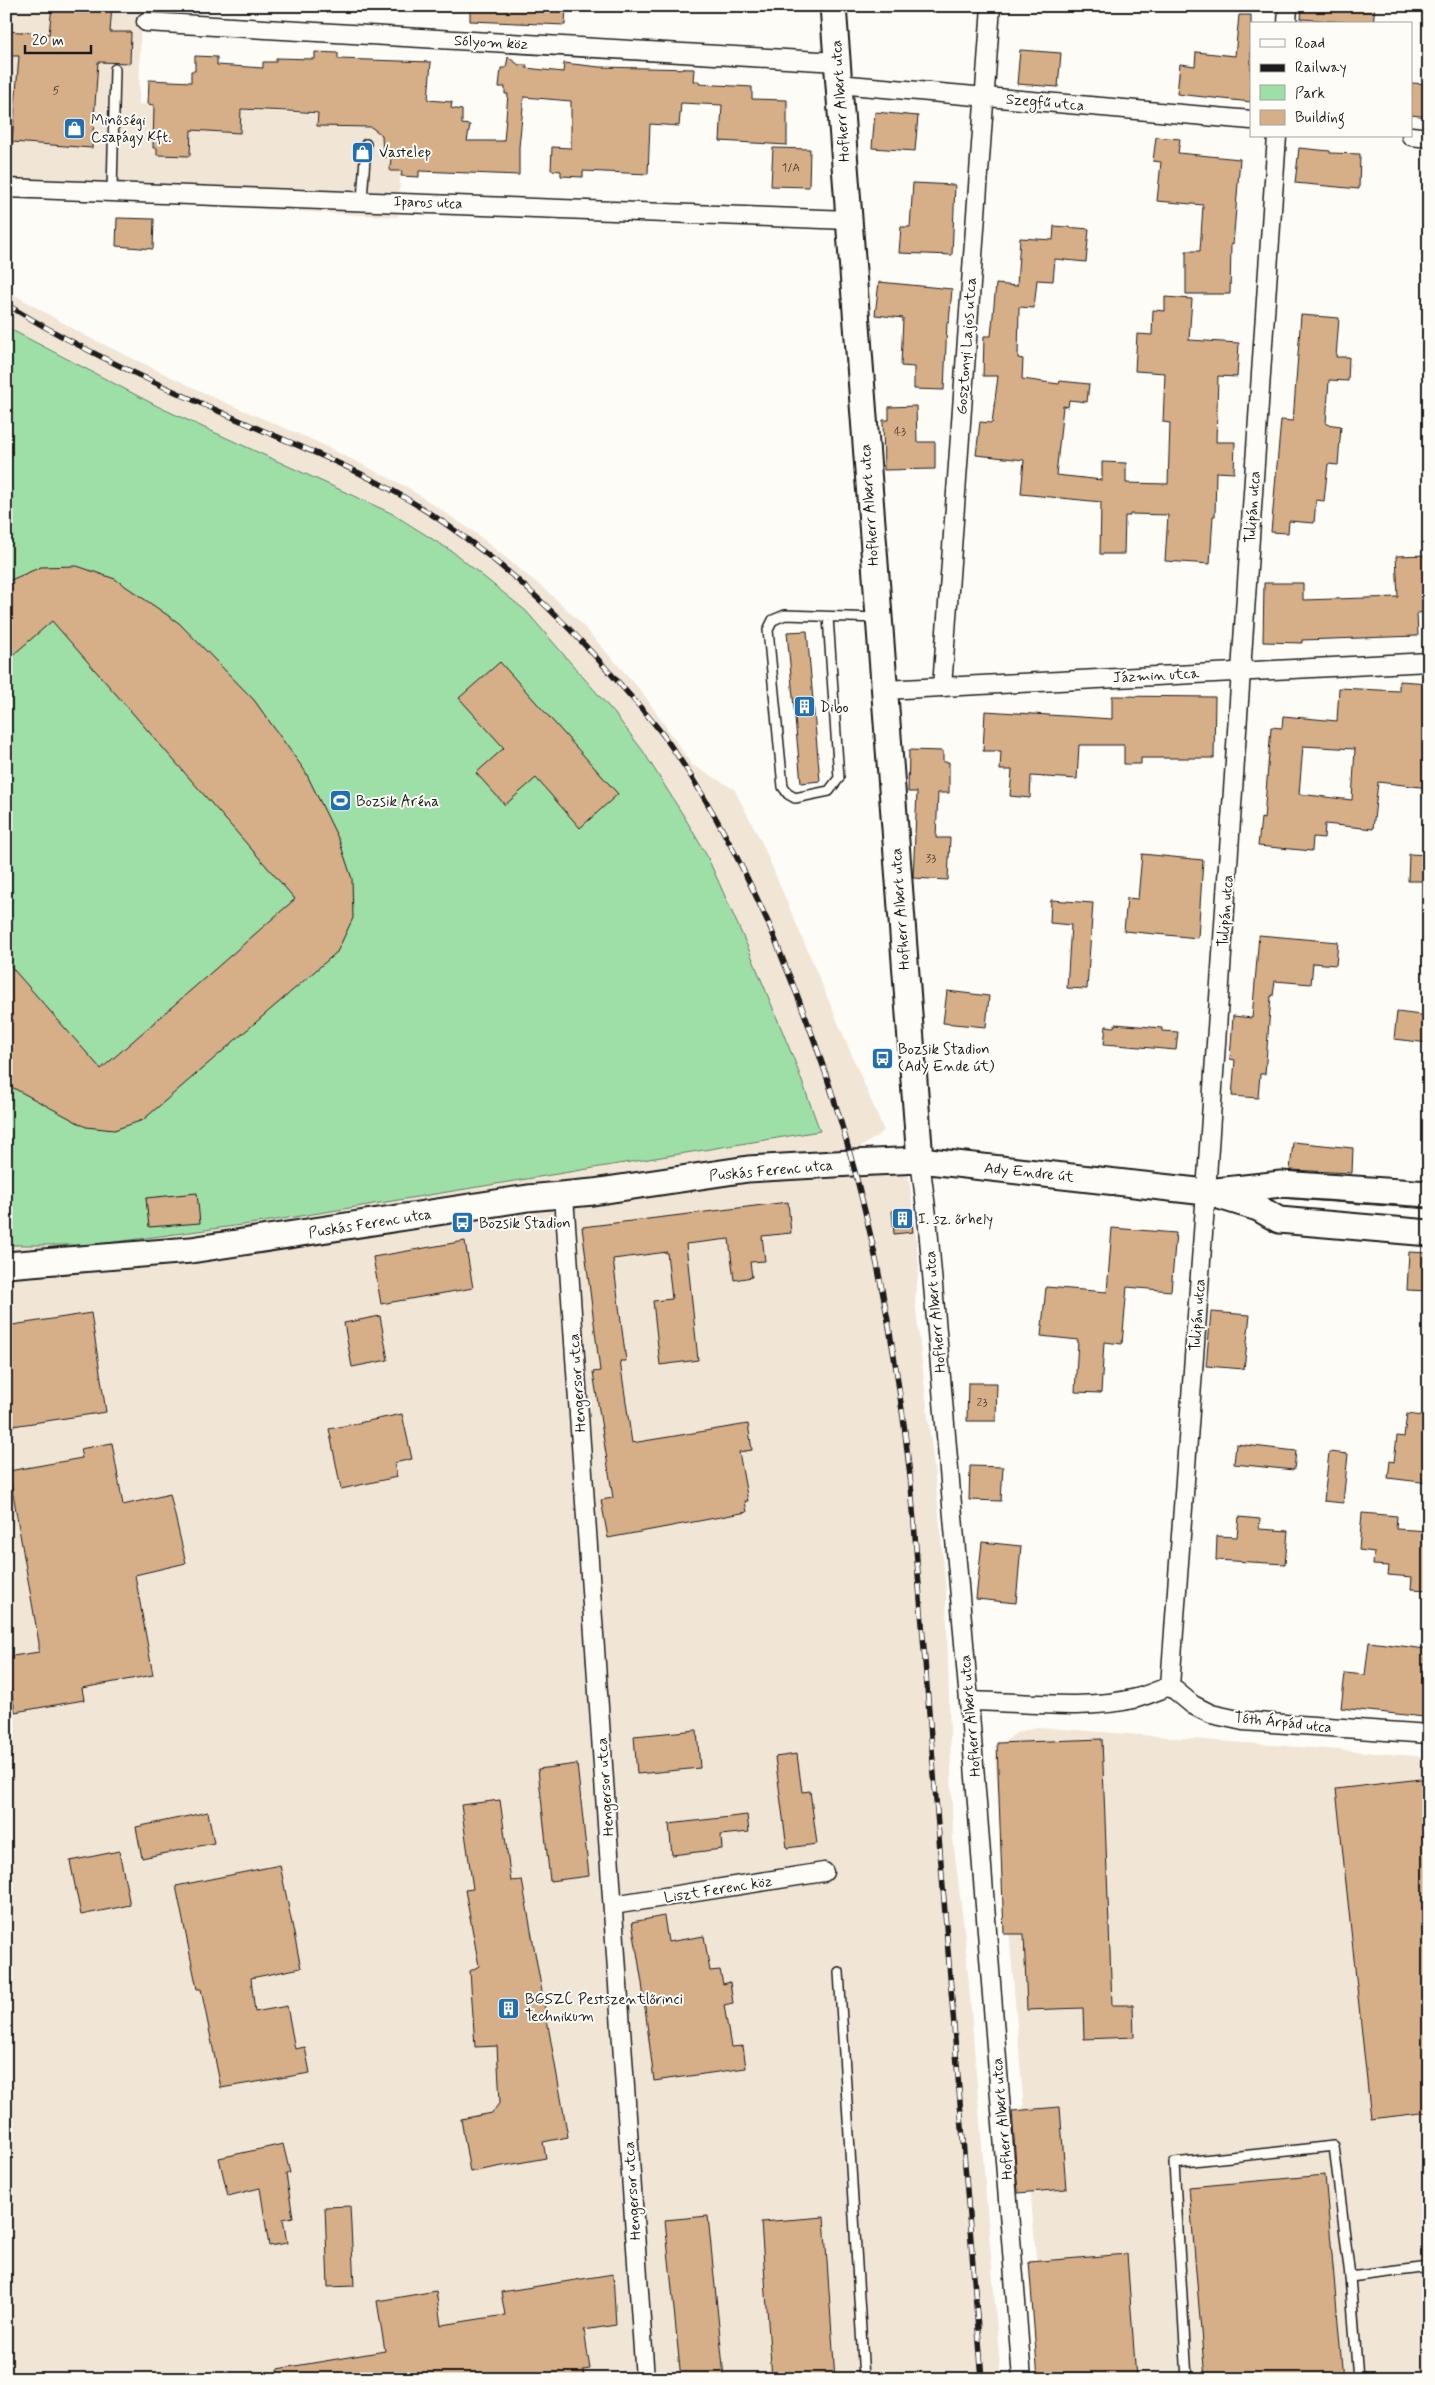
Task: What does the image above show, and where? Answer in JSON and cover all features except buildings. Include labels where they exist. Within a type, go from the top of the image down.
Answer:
[{"type":"street","name":"Hofherr Albert utca","points":[[833,6],[920,1160],[927,1216],[969,1701],[1022,2379]]},
{"type":"street","name":"Gosztonyi Lajos utca","points":[[942,687],[991,6]]},
{"type":"street","points":[[1286,22],[1288,6]]},
{"type":"street","name":"Sólyom köz","points":[[147,21],[837,73]]},
{"type":"street","name":"Szegfű utca","points":[[837,73],[984,97],[1250,120]]},
{"type":"street","points":[[1412,136],[1429,138]]},
{"type":"street","name":"Tulipán utca","points":[[1170,1686],[1206,1192],[1277,138]]},
{"type":"street","name":"Iparos utca","points":[[6,188],[362,200],[849,220]]},
{"type":"street","name":"Jázmin utca","points":[[884,690],[1429,662]]},
{"type":"street","name":"Ady Endre út","points":[[852,1163],[920,1160],[1206,1192],[1258,1208],[1279,1220],[1429,1233]]},
{"type":"street","name":"Puskás Ferenc utca","points":[[6,1265],[191,1250],[528,1198],[564,1196],[748,1169],[852,1163]]},
{"type":"street","name":"Ady Endre út","points":[[1206,1192],[1280,1184],[1429,1194]]},
{"type":"street","name":"Hengersor utca","points":[[564,1196],[645,2379]]},
{"type":"street","points":[[969,1701],[1036,1704],[1104,1703],[1139,1697],[1170,1686]]},
{"type":"street","name":"Tóth Árpád utca","points":[[1170,1686],[1193,1705],[1211,1714],[1243,1721],[1429,1734]]},
{"type":"street","name":"Liszt Ferenc köz","points":[[613,1905],[824,1872]]},
{"type":"lane","points":[[112,191],[115,69]]},
{"type":"lane","points":[[362,200],[366,144]]},
{"type":"lane","points":[[828,617],[839,778],[828,791],[795,798],[788,794],[783,787],[768,630],[773,620],[785,615],[878,618]]},
{"type":"lane","points":[[839,1972],[864,2379]]},
{"type":"lane","points":[[1187,2379],[1174,2163],[1334,2146],[1350,2277],[1358,2379]]},
{"type":"lane","points":[[1350,2277],[1429,2267]]},
{"type":"shaded area","points":[[6,6],[141,6],[139,104],[403,119],[398,217],[135,202],[6,199]]},
{"type":"shaded area","points":[[6,290],[86,336],[217,399],[315,441],[407,487],[474,532],[548,592],[576,618],[642,692],[692,765],[734,789],[762,843],[884,1131],[861,1147],[868,1166],[908,1167],[919,1267],[915,1301],[946,1592],[953,1839],[965,1937],[1001,2379],[6,2379],[6,1245],[94,1245],[264,1222],[820,1131],[795,1062],[749,950],[707,856],[643,751],[615,714],[526,611],[453,552],[391,513],[161,408],[6,327]]},
{"type":"shaded area","points":[[1037,1727],[1429,1757],[1429,2379],[1046,2379],[995,1758],[1003,1743],[1016,1733]]},
{"type":"green space","name":"Bozsik Aréna","points":[[6,327],[161,408],[391,513],[453,552],[526,611],[615,714],[643,751],[707,856],[749,950],[795,1062],[820,1131],[264,1222],[94,1245],[6,1245]]},
{"type":"tram line","points":[[1280,1198],[1429,1209]]},
{"type":"railway","points":[[6,304],[67,339],[129,370],[367,477],[433,515],[491,558],[519,581],[571,630],[661,732],[681,760],[708,805],[733,850],[772,931],[809,1027],[850,1155],[867,1220],[881,1286],[903,1419],[911,1485],[982,2379]]},
{"type":"place","name":"Minőségi Csapágy Kft.","points":[[75,129]]},
{"type":"place","name":"Vastelep","points":[[363,152]]},
{"type":"place","name":"Dibo","points":[[804,707]]},
{"type":"place","name":"Bozsik Aréna","points":[[340,801]]},
{"type":"place","name":"Bozsik Stadion (Ady Ende út)","points":[[882,1058]]},
{"type":"place","name":"I. sz. őrhely","points":[[902,1219]]},
{"type":"place","name":"Bozsik Stadion","points":[[463,1223]]},
{"type":"place","name":"BGSZC Pestszentlőrinci Technikum","points":[[509,2008]]}]
